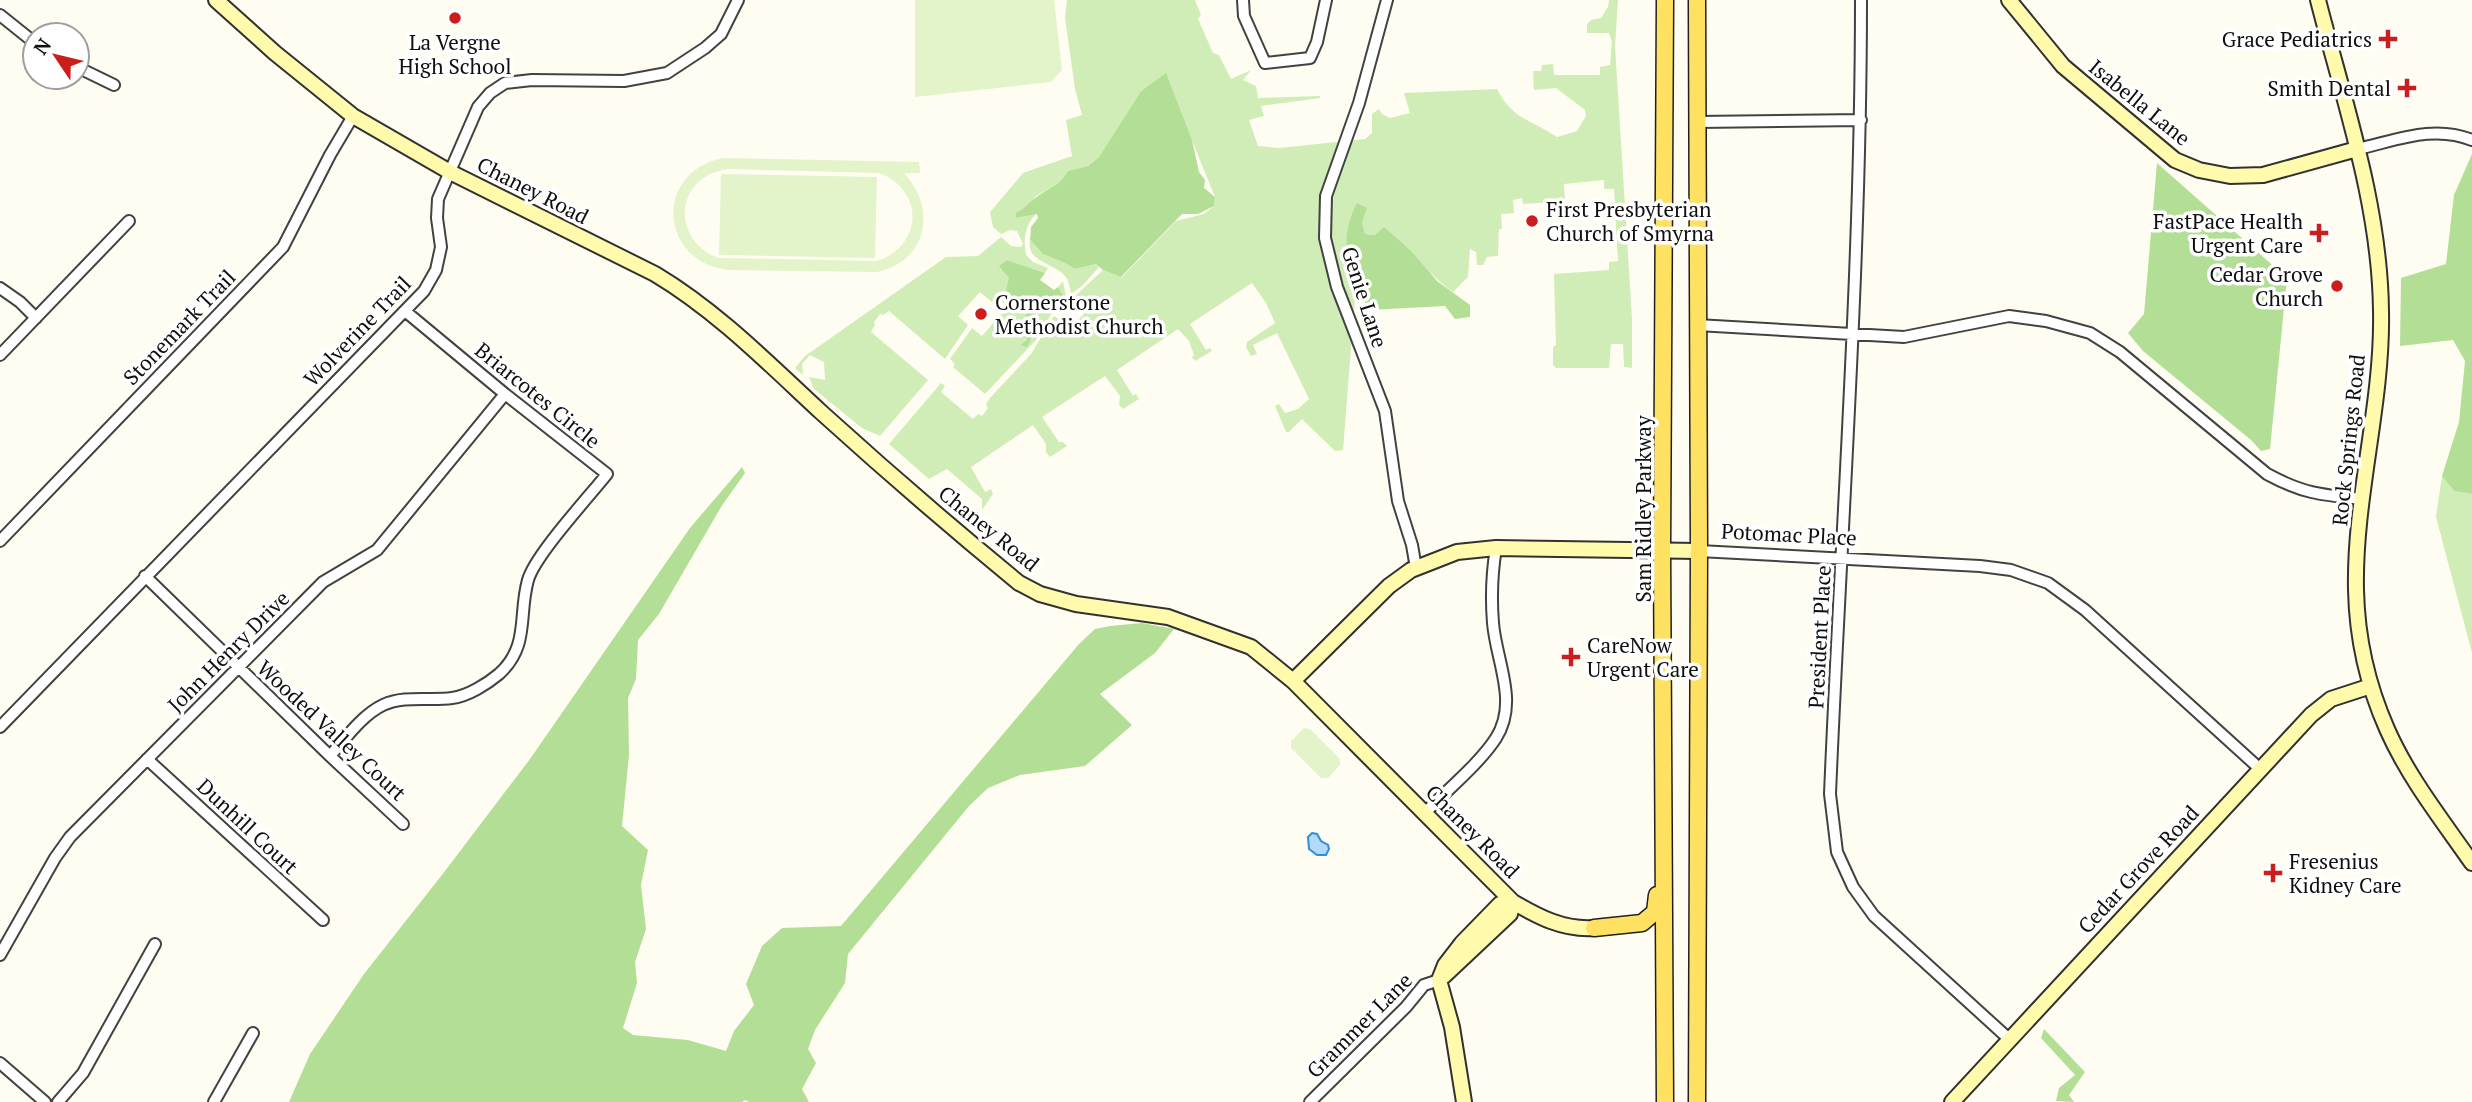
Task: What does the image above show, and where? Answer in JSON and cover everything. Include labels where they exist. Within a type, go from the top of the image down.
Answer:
[{"type":"main road","name":"Sam Ridley Parkway","points":[[1665,0],[1662,550],[1665,1102]]},
{"type":"main road","points":[[1697,0],[1697,1102]]},
{"type":"main road","points":[[1594,928],[1642,923],[1655,912],[1658,818],[1664,763]]},
{"type":"street","name":"Chaney Road","points":[[216,0],[352,116],[450,172],[684,291],[858,446],[1019,583],[1040,594],[1076,604],[1168,617],[1251,647],[1293,681],[1513,902],[1544,920],[1577,929],[1594,928]]},
{"type":"street","name":"Wolverine Trail","points":[[0,727],[424,291],[436,270],[441,247],[437,218],[438,199],[478,107],[490,93],[505,83],[532,80],[624,81],[667,73],[721,34],[738,0]]},
{"type":"street","points":[[1243,0],[1244,16],[1265,63],[1310,58],[1317,41],[1326,0]]},
{"type":"street","name":"Genie Lane","points":[[1387,0],[1359,103],[1326,196],[1325,237],[1338,287],[1385,411],[1398,501],[1412,545],[1416,568]]},
{"type":"street","name":"President Place","points":[[1861,0],[1861,120],[1856,202],[1854,334],[1830,794],[1837,852],[1853,887],[1874,916],[2009,1039]]},
{"type":"street","name":"Isabella Lane","points":[[2009,0],[2063,66],[2175,160],[2199,170],[2230,176],[2263,175],[2357,149]]},
{"type":"street","name":"Rock Springs Road","points":[[2318,0],[2357,149],[2379,264],[2379,359],[2357,555],[2359,629],[2371,686],[2387,729],[2404,763],[2472,863]]},
{"type":"street","points":[[0,15],[21,32]]},
{"type":"street","points":[[91,74],[114,85]]},
{"type":"street","name":"Stonemark Trail","points":[[0,541],[283,247],[352,116]]},
{"type":"street","points":[[1697,122],[1861,120]]},
{"type":"street","points":[[2357,149],[2423,133],[2441,132],[2472,140]]},
{"type":"street","points":[[0,355],[129,221]]},
{"type":"street","points":[[0,288],[36,318]]},
{"type":"street","name":"Briarcotes Circle","points":[[330,756],[361,722],[384,705],[412,699],[455,698],[479,688],[500,673],[518,649],[528,580],[537,562],[607,474],[405,311]]},
{"type":"street","points":[[1697,325],[1904,337],[2009,316],[2046,321],[2090,333],[2120,352],[2267,474],[2293,488],[2320,495],[2363,499]]},
{"type":"street","name":"John Henry Drive","points":[[0,954],[70,837],[323,582],[377,550],[505,394]]},
{"type":"street","points":[[1426,812],[1495,740],[1506,715],[1505,686],[1493,622],[1493,570],[1496,548]]},
{"type":"street","name":"Potomac Place","points":[[1293,681],[1389,586],[1416,568],[1457,552],[1496,548],[1662,550],[1980,566],[2011,570],[2048,583],[2085,610],[2259,768]]},
{"type":"street","name":"Wooded Valley Court","points":[[145,576],[403,824]]},
{"type":"street","name":"Cedar Grove Road","points":[[1952,1102],[2311,715],[2331,699],[2371,686]]},
{"type":"street","name":"Dunhill Court","points":[[147,759],[323,920]]},
{"type":"street","points":[[1424,985],[1441,963],[1462,943],[1510,914],[1513,902]]},
{"type":"street","points":[[1439,980],[1483,931]]},
{"type":"street","points":[[1462,943],[1445,965],[1439,980],[1451,1027],[1464,1102]]},
{"type":"street","points":[[58,1102],[83,1073],[155,944]]},
{"type":"street","name":"Grammer Lane","points":[[1310,1102],[1406,1007],[1424,985],[1439,980]]},
{"type":"street","points":[[214,1102],[253,1033]]},
{"type":"street","points":[[0,1063],[45,1102]]},
{"type":"green space","points":[[915,0],[1054,0],[1062,70],[1051,82],[915,97]]},
{"type":"green space","points":[[1067,0],[1195,0],[1201,15],[1198,19],[1213,53],[1219,55],[1231,79],[1251,70],[1243,80],[1256,86],[1258,98],[1320,96],[1261,106],[1264,116],[1249,120],[1258,146],[1279,148],[1365,139],[1372,133],[1372,114],[1379,109],[1390,118],[1410,113],[1404,93],[1497,89],[1516,113],[1557,137],[1577,131],[1586,116],[1585,110],[1556,88],[1534,90],[1533,71],[1541,71],[1542,65],[1553,64],[1554,75],[1600,75],[1600,67],[1610,65],[1612,41],[1609,33],[1587,33],[1587,24],[1591,20],[1601,18],[1609,0],[1618,0],[1615,46],[1632,319],[1632,368],[1624,367],[1623,344],[1611,344],[1609,368],[1556,368],[1553,365],[1553,347],[1556,345],[1554,274],[1609,270],[1609,262],[1618,261],[1614,189],[1604,189],[1604,180],[1564,184],[1565,201],[1523,204],[1522,198],[1513,200],[1514,213],[1501,214],[1498,256],[1487,257],[1483,265],[1477,265],[1476,252],[1470,249],[1468,277],[1453,292],[1384,228],[1375,235],[1365,234],[1357,203],[1349,263],[1356,284],[1343,450],[1335,451],[1302,419],[1286,432],[1275,406],[1279,404],[1285,413],[1298,409],[1309,399],[1277,333],[1253,345],[1257,354],[1251,356],[1246,347],[1247,342],[1275,323],[1266,303],[1252,283],[1190,324],[1206,350],[1210,348],[1212,351],[1195,361],[1189,341],[1178,329],[1117,370],[1133,396],[1136,394],[1139,399],[1123,409],[1119,405],[1120,396],[1105,376],[1042,417],[1059,442],[1067,446],[1050,457],[1046,452],[1046,444],[1033,425],[971,467],[985,492],[991,489],[993,494],[982,510],[982,499],[947,469],[929,479],[889,444],[941,383],[945,386],[941,392],[973,419],[978,414],[982,416],[988,408],[986,404],[990,398],[1031,354],[1054,316],[1067,324],[1077,321],[1084,314],[1072,299],[1103,270],[1122,277],[1176,221],[1204,214],[1214,206],[1215,197],[1165,74],[1141,91],[1099,157],[1088,166],[1068,171],[1064,180],[1036,196],[1017,218],[1036,214],[1026,233],[1026,255],[1033,262],[1048,268],[1045,273],[1007,260],[1014,298],[1026,301],[1030,312],[1029,330],[1022,345],[1032,339],[1039,318],[1035,309],[1040,302],[1062,295],[1058,287],[1063,281],[1066,297],[1056,306],[1036,340],[985,394],[953,367],[955,364],[950,359],[972,328],[982,336],[1003,312],[1001,310],[1005,304],[997,298],[993,303],[980,292],[958,316],[968,325],[945,359],[889,311],[880,314],[874,322],[871,332],[928,380],[880,436],[862,428],[814,389],[809,377],[825,380],[824,362],[810,355],[802,364],[803,375],[795,368],[805,356],[946,257],[978,256],[1001,237],[1011,246],[1021,247],[1023,244],[1017,231],[1010,230],[1001,234],[993,227],[990,212],[1023,173],[1072,156],[1066,120],[1082,115],[1075,89],[1065,18]]},
{"type":"green space","points":[[1166,73],[1192,140],[1199,172],[1205,180],[1204,188],[1215,197],[1214,206],[1198,214],[1182,214],[1121,277],[1096,264],[1075,269],[1043,254],[1030,240],[1031,227],[1038,218],[1037,214],[1016,218],[1016,213],[1059,183],[1068,171],[1088,166],[1099,157],[1141,91]]},
{"type":"green space","points":[[2472,154],[2472,494],[2454,491],[2442,476],[2459,422],[2465,361],[2453,340],[2400,346],[2401,278],[2446,264],[2454,195]]},
{"type":"green space","points":[[723,158],[919,162],[920,173],[904,173],[921,202],[922,232],[917,245],[907,257],[894,266],[877,272],[729,270],[706,264],[689,252],[678,235],[674,217],[676,198],[685,180],[700,167]],"holes":[[[728,169],[879,173],[894,181],[905,192],[911,204],[912,218],[910,231],[903,243],[892,254],[877,261],[718,258],[702,249],[692,237],[686,223],[685,209],[689,195],[697,183],[710,174]]]},
{"type":"green space","points":[[2157,163],[2287,278],[2270,449],[2261,451],[2143,351],[2128,333],[2144,314]]},
{"type":"green space","points":[[721,174],[877,177],[875,258],[719,255]]},
{"type":"green space","points":[[1357,203],[1367,208],[1362,222],[1365,234],[1375,235],[1384,227],[1411,251],[1437,281],[1470,305],[1470,317],[1455,319],[1445,306],[1369,310],[1348,258],[1347,231]]},
{"type":"green space","points":[[1030,240],[1043,254],[1075,269],[1096,264],[1099,267],[1071,294],[1066,277],[1036,258],[1030,248]]},
{"type":"green space","points":[[1007,260],[1045,273],[1040,280],[1054,290],[1058,287],[1063,295],[1052,307],[1040,302],[1035,308],[1035,328],[1027,347],[1021,345],[1027,339],[1019,332],[1030,309],[1026,301],[1014,298],[1006,290],[1009,278],[999,266]]},
{"type":"green space","points":[[742,467],[745,473],[721,507],[659,614],[638,640],[636,679],[628,698],[629,755],[622,826],[648,850],[641,885],[646,929],[635,962],[637,983],[623,1028],[633,1035],[688,1040],[726,1051],[734,1031],[754,1005],[746,984],[762,946],[782,928],[841,926],[1079,644],[1095,629],[1110,626],[1142,623],[1174,629],[1155,653],[1100,694],[1132,725],[1085,766],[1020,775],[988,788],[969,806],[848,954],[845,983],[815,1030],[808,1049],[816,1063],[802,1089],[809,1102],[289,1102],[310,1054],[364,974],[530,759],[690,528]]},
{"type":"green space","points":[[2442,476],[2454,491],[2472,494],[2472,653],[2436,517]]},
{"type":"green space","points":[[1304,728],[1310,729],[1340,759],[1340,765],[1328,778],[1321,778],[1291,748],[1291,741]]},
{"type":"green space","points":[[2044,1029],[2085,1072],[2069,1095],[2074,1102],[2056,1101],[2059,1088],[2075,1075],[2041,1038]]},
{"type":"water","points":[[1312,833],[1317,834],[1321,841],[1328,845],[1326,855],[1317,855],[1309,849],[1308,837]]},
{"type":"place","name":"La Vergne High School","points":[[455,18]]},
{"type":"place","name":"Grace Pediatrics","points":[[2388,39]]},
{"type":"place","name":"Smith Dental","points":[[2407,88]]},
{"type":"place","name":"First Presbyterian Church of Smyrna","points":[[1532,221]]},
{"type":"place","name":"FastPace Health Urgent Care","points":[[2319,233]]},
{"type":"place","name":"Cedar Grove Church","points":[[2337,286]]},
{"type":"place","name":"Cornerstone Methodist Church","points":[[981,314]]},
{"type":"place","name":"CareNow Urgent Care","points":[[1571,657]]},
{"type":"place","name":"Fresenius Kidney Care","points":[[2273,873]]}]
